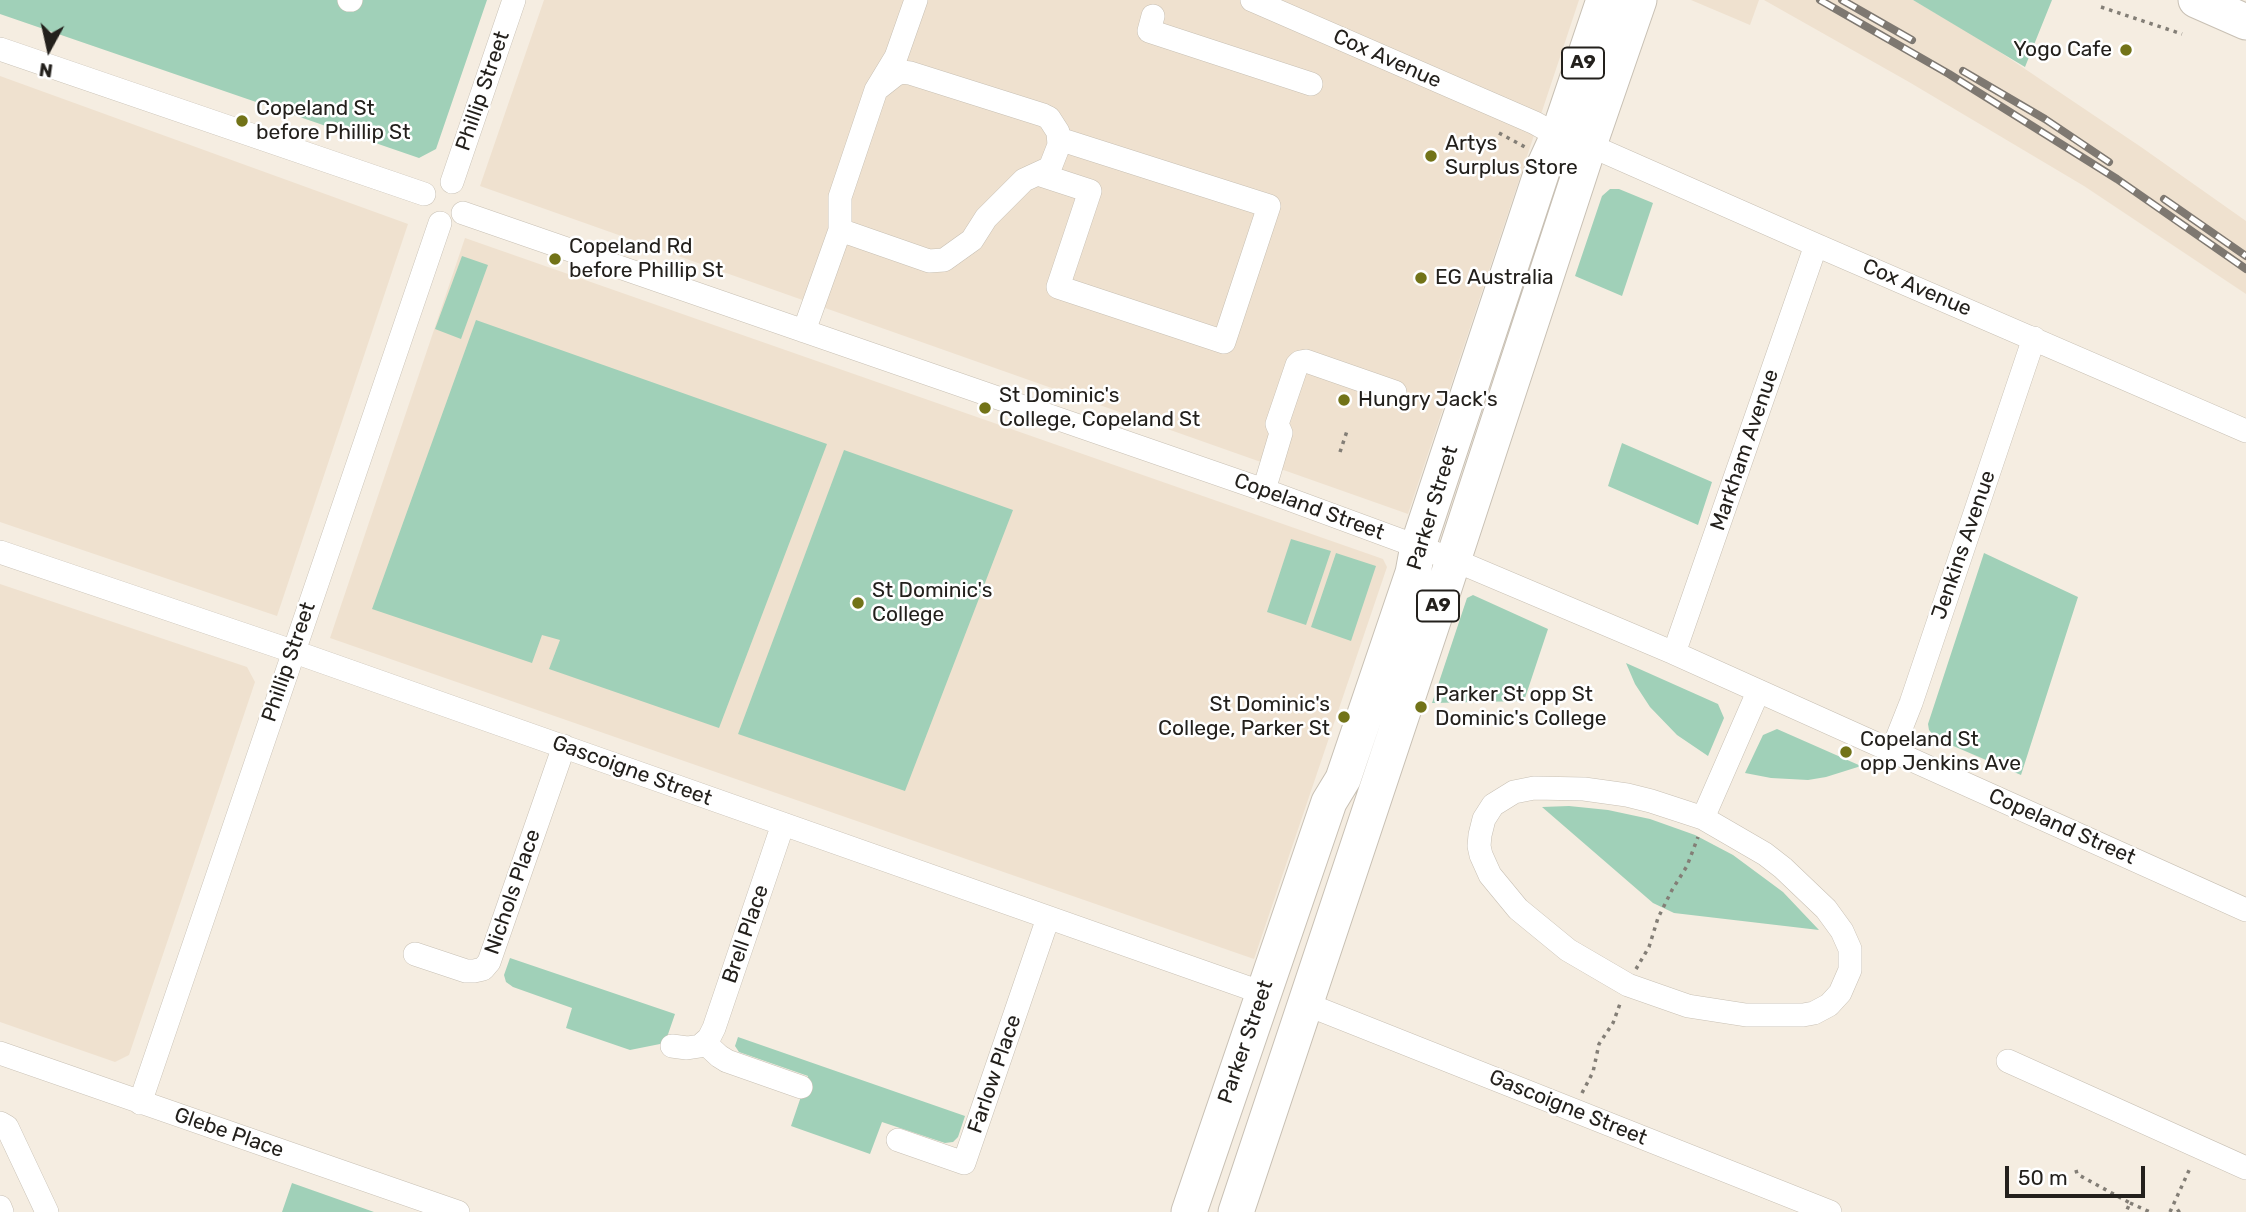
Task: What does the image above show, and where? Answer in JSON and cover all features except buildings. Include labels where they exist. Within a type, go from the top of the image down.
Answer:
[{"type":"highway","name":"Parker Street","points":[[1237,1212],[1454,560],[1559,144],[1604,0]]},
{"type":"highway","name":"Parker Street","points":[[1189,1212],[1329,802],[1343,779],[1413,573],[1418,547],[1542,171],[1639,0]]},
{"type":"highway","points":[[2196,0],[2246,22]]},
{"type":"highway","points":[[2241,0],[2246,2]]},
{"type":"street","name":"Phillip Street","points":[[452,181],[514,0]]},
{"type":"street","points":[[804,331],[840,230],[840,197],[876,90],[896,57],[916,0]]},
{"type":"street","name":"Cox Avenue","points":[[1252,0],[1535,123],[1559,144],[1816,246],[2246,431]]},
{"type":"street","points":[[1153,16],[1149,31],[1226,49],[1311,84]]},
{"type":"street","points":[[0,49],[425,194]]},
{"type":"street","points":[[840,230],[929,261],[944,260],[972,240],[986,218],[1024,180],[1054,164],[1058,132],[1049,118],[1038,113],[910,73],[894,75],[876,90]]},
{"type":"street","points":[[1059,139],[1269,206],[1224,342],[1058,287],[1102,153]]},
{"type":"street","points":[[1038,174],[1090,191]]},
{"type":"street","points":[[452,181],[464,192],[466,206],[454,222],[440,223],[433,220],[424,209],[425,194],[434,183],[452,181]]},
{"type":"street","name":"Copeland Street","points":[[463,213],[1264,490],[1454,560],[1674,653],[2246,910]]},
{"type":"street","name":"Phillip Street","points":[[140,1102],[440,223]]},
{"type":"street","name":"Markham Avenue","points":[[1674,653],[1816,246]]},
{"type":"street","name":"Jenkins Avenue","points":[[1892,751],[1911,703],[2034,338]]},
{"type":"street","points":[[1264,490],[1281,433],[1277,424],[1300,362],[1306,361],[1395,392]]},
{"type":"street","name":"Gascoigne Street","points":[[0,552],[292,651],[1263,993]]},
{"type":"street","points":[[1703,818],[1758,692]]},
{"type":"street","name":"Nichols Place","points":[[415,954],[466,971],[482,969],[489,962],[564,746]]},
{"type":"street","points":[[1584,789],[1627,795],[1651,800],[1703,818],[1765,854],[1826,909],[1842,931],[1851,956],[1848,977],[1835,1000],[1822,1009],[1803,1015],[1781,1016],[1726,1013],[1688,1006],[1628,985],[1584,961],[1533,923],[1503,892],[1490,875],[1481,855],[1480,835],[1484,820],[1493,806],[1506,796],[1522,790],[1584,789]]},
{"type":"street","name":"Brell Place","points":[[705,1042],[714,1028],[783,824]]},
{"type":"street","name":"Farlow Place","points":[[898,1140],[964,1163],[1048,918]]},
{"type":"street","name":"Gascoigne Street","points":[[1306,1004],[1830,1212]]},
{"type":"street","points":[[673,1046],[687,1048],[705,1042],[727,1061],[801,1087]]},
{"type":"street","name":"Glebe Place","points":[[0,1053],[458,1212]]},
{"type":"street","points":[[2008,1061],[2246,1168]]},
{"type":"street","points":[[0,1122],[7,1127],[47,1212]]},
{"type":"path","points":[[2101,7],[2182,34]]},
{"type":"path","points":[[1499,133],[1518,142],[1559,144]]},
{"type":"path","points":[[1340,452],[1347,430]]},
{"type":"path","points":[[1574,1111],[1592,1072],[1599,1045],[1613,1023],[1639,961],[1649,947],[1658,918],[1696,846],[1703,818]]},
{"type":"path","points":[[2170,1212],[2191,1165]]},
{"type":"path","points":[[2076,1170],[2077,1174],[2150,1212]]},
{"type":"path","points":[[2126,1212],[2130,1203]]},
{"type":"path","points":[[2177,1212],[2183,1209]]},
{"type":"shaded area","points":[[544,0],[1579,0],[1408,514],[480,186]]},
{"type":"shaded area","points":[[1691,0],[1759,0],[1750,25]]},
{"type":"shaded area","points":[[1764,0],[1913,0],[1985,42],[2246,221],[2246,294],[2084,186]]},
{"type":"shaded area","points":[[0,76],[408,224],[277,616],[0,522]]},
{"type":"shaded area","name":"St Dominic's College","points":[[465,238],[1383,559],[1387,567],[1254,959],[330,638]]},
{"type":"shaded area","points":[[0,584],[247,667],[255,682],[129,1055],[115,1062],[0,1022]]},
{"type":"green space","points":[[0,0],[487,0],[436,149],[419,158],[0,14]]},
{"type":"green space","points":[[1913,0],[2052,0],[2025,67]]},
{"type":"green space","points":[[1610,189],[1619,189],[1653,203],[1622,296],[1575,276],[1602,196]]},
{"type":"green space","points":[[462,256],[488,265],[461,339],[435,329]]},
{"type":"green space","points":[[476,320],[827,444],[719,728],[549,669],[560,640],[542,635],[532,663],[372,609]]},
{"type":"green space","points":[[1622,443],[1712,482],[1698,525],[1608,486]]},
{"type":"green space","points":[[844,450],[1013,510],[905,791],[738,734]]},
{"type":"green space","points":[[1291,539],[1331,551],[1306,625],[1267,612]]},
{"type":"green space","points":[[1336,553],[1376,566],[1351,641],[1311,627]]},
{"type":"green space","points":[[1984,553],[2078,597],[2021,775],[1937,739],[1929,730],[1928,724]]},
{"type":"green space","points":[[1473,595],[1548,629],[1524,701],[1432,703],[1467,598]]},
{"type":"green space","points":[[1626,663],[1718,704],[1724,718],[1708,756],[1677,735],[1650,707],[1635,684]]},
{"type":"green space","points":[[1777,729],[1861,766],[1808,780],[1745,773],[1763,735]]},
{"type":"green space","points":[[1569,806],[1608,810],[1650,819],[1695,835],[1733,855],[1783,892],[1819,930],[1674,913],[1653,903],[1542,807]]},
{"type":"green space","points":[[510,958],[675,1014],[665,1043],[630,1050],[566,1028],[572,1008],[506,982],[504,975]]},
{"type":"green space","points":[[738,1037],[965,1116],[958,1137],[953,1142],[945,1143],[882,1122],[870,1154],[791,1126],[808,1076],[739,1052],[735,1046]]},
{"type":"green space","points":[[292,1183],[374,1212],[282,1212]]},
{"type":"railway","points":[[1820,0],[1949,74],[2117,179],[2246,269]]},
{"type":"railway","points":[[1842,0],[1912,40]]},
{"type":"railway","points":[[1963,71],[2045,119],[2109,162]]},
{"type":"railway","points":[[2164,199],[2246,256]]},
{"type":"place","name":"Yogo Cafe","points":[[2126,50]]},
{"type":"place","name":"Copeland St before Phillip St","points":[[242,121]]},
{"type":"place","name":"Artys Surplus Store","points":[[1431,156]]},
{"type":"place","name":"Copeland Rd before Phillip St","points":[[555,259]]},
{"type":"place","name":"EG Australia","points":[[1421,278]]},
{"type":"place","name":"Hungry Jack's","points":[[1344,400]]},
{"type":"place","name":"St Dominic's College, Copeland St","points":[[985,408]]},
{"type":"place","name":"St Dominic's College","points":[[858,603]]},
{"type":"place","name":"Parker St opp St Dominic's College","points":[[1421,707]]},
{"type":"place","name":"St Dominic's College, Parker St","points":[[1344,717]]},
{"type":"place","name":"Copeland St opp Jenkins Ave","points":[[1846,752]]}]
